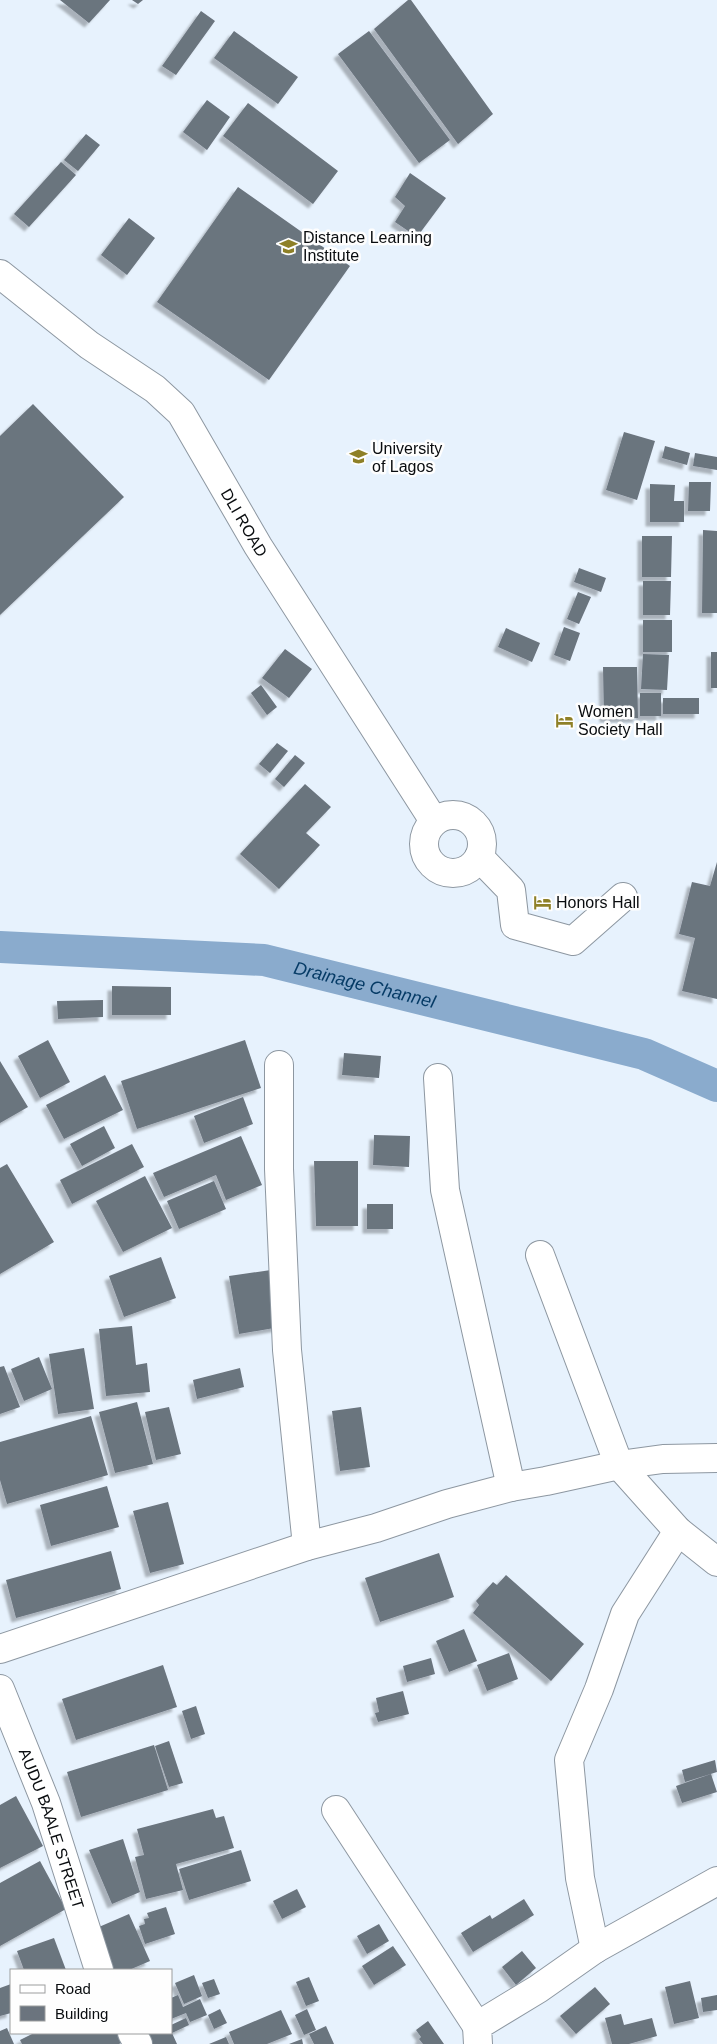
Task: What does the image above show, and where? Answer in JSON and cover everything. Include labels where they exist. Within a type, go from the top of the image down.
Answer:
[{"type":"street","name":"DLI ROAD","points":[[0,274],[89,345],[155,389],[181,413],[258,546],[434,821]]},
{"type":"street","points":[[452,814],[471,820],[478,828],[482,837],[483,847],[480,857],[473,865],[460,872],[445,872],[437,868],[426,855],[424,846],[428,829],[434,821],[442,816],[452,814]]},
{"type":"street","points":[[480,857],[511,890],[515,925],[573,941],[623,897]]},
{"type":"street","points":[[279,1065],[279,1169],[287,1350],[307,1546]]},
{"type":"street","points":[[438,1078],[445,1190],[511,1487]]},
{"type":"street","points":[[540,1254],[618,1465],[678,1530],[717,1562]]},
{"type":"street","points":[[0,1649],[307,1546],[376,1528],[447,1504],[511,1487],[618,1465],[663,1459],[717,1458]]},
{"type":"street","points":[[595,1949],[580,1878],[569,1760],[599,1689],[625,1614],[678,1530]]},
{"type":"street","name":"AUDU BAALE STREET","points":[[0,1689],[46,1803],[99,1969]]},
{"type":"street","points":[[336,1810],[478,2035],[538,1989],[595,1949],[717,1881]]},
{"type":"building","points":[[60,0],[110,0],[89,23]]},
{"type":"building","points":[[132,0],[143,0],[138,4]]},
{"type":"building","points":[[408,0],[411,0],[493,114],[458,144],[374,29]]},
{"type":"building","points":[[201,11],[215,21],[176,75],[162,66]]},
{"type":"building","points":[[234,31],[298,77],[278,104],[214,58]]},
{"type":"building","points":[[369,31],[450,140],[419,163],[338,54]]},
{"type":"building","points":[[207,100],[230,117],[207,150],[183,132]]},
{"type":"building","points":[[248,103],[338,171],[313,204],[223,136]]},
{"type":"building","points":[[86,134],[100,145],[78,171],[64,160]]},
{"type":"building","points":[[61,162],[76,175],[29,227],[14,214]]},
{"type":"building","points":[[410,173],[446,198],[417,237],[395,222],[405,206],[395,197]]},
{"type":"building","points":[[238,187],[350,266],[269,380],[157,302]]},
{"type":"building","points":[[129,218],[155,238],[127,275],[101,255]]},
{"type":"building","points":[[33,404],[124,497],[0,615],[0,436]]},
{"type":"building","points":[[624,432],[655,441],[637,500],[606,490]]},
{"type":"building","points":[[665,446],[690,453],[687,465],[662,458]]},
{"type":"building","points":[[695,453],[717,457],[717,470],[693,466]]},
{"type":"building","points":[[689,482],[711,482],[710,511],[688,511]]},
{"type":"building","points":[[650,484],[675,485],[674,501],[684,501],[684,522],[650,522]]},
{"type":"building","points":[[703,530],[717,531],[717,613],[702,613]]},
{"type":"building","points":[[642,536],[672,536],[671,577],[642,577]]},
{"type":"building","points":[[579,568],[606,578],[601,592],[574,582]]},
{"type":"building","points":[[643,581],[671,581],[670,615],[643,615]]},
{"type":"building","points":[[578,592],[591,597],[579,624],[567,619]]},
{"type":"building","points":[[643,620],[672,620],[672,652],[643,652]]},
{"type":"building","points":[[564,627],[580,633],[570,661],[554,655]]},
{"type":"building","points":[[506,628],[540,643],[532,662],[498,647]]},
{"type":"building","points":[[285,649],[312,669],[289,698],[262,678]]},
{"type":"building","points":[[711,652],[717,652],[717,688],[711,688]]},
{"type":"building","points":[[643,654],[669,655],[667,690],[641,689]]},
{"type":"building","points":[[603,667],[637,667],[638,718],[604,718]]},
{"type":"building","points":[[261,685],[277,707],[267,715],[251,693]]},
{"type":"building","points":[[640,693],[661,693],[661,716],[640,716]]},
{"type":"building","points":[[663,698],[699,698],[699,714],[663,714]]},
{"type":"building","points":[[277,743],[288,751],[270,773],[259,764]]},
{"type":"building","points":[[295,755],[305,763],[284,787],[275,779]]},
{"type":"building","points":[[305,784],[331,807],[306,833],[320,845],[279,889],[240,854]]},
{"type":"building","points":[[717,862],[717,999],[682,991],[695,938],[679,934],[692,882],[710,886]]},
{"type":"building","points":[[112,986],[171,987],[171,1015],[112,1015]]},
{"type":"building","points":[[103,1000],[103,1017],[58,1019],[57,1001]]},
{"type":"building","points":[[48,1040],[70,1082],[40,1098],[18,1056]]},
{"type":"building","points":[[245,1040],[261,1088],[137,1129],[121,1081]]},
{"type":"building","points":[[344,1053],[381,1056],[379,1078],[342,1075]]},
{"type":"building","points":[[0,1061],[28,1107],[0,1123]]},
{"type":"building","points":[[105,1075],[123,1110],[64,1139],[46,1105]]},
{"type":"building","points":[[243,1097],[253,1124],[204,1143],[194,1116]]},
{"type":"building","points":[[104,1126],[115,1148],[82,1166],[70,1144]]},
{"type":"building","points":[[374,1135],[410,1136],[409,1167],[373,1165]]},
{"type":"building","points":[[241,1136],[262,1185],[226,1200],[216,1175],[164,1197],[153,1173]]},
{"type":"building","points":[[132,1144],[144,1167],[72,1204],[60,1180]]},
{"type":"building","points":[[314,1161],[358,1161],[358,1226],[316,1226]]},
{"type":"building","points":[[7,1164],[54,1242],[0,1274],[0,1168]]},
{"type":"building","points":[[145,1176],[172,1228],[123,1252],[96,1201]]},
{"type":"building","points":[[214,1181],[226,1209],[179,1229],[167,1201]]},
{"type":"building","points":[[367,1204],[393,1204],[393,1229],[367,1229]]},
{"type":"building","points":[[161,1257],[176,1298],[124,1317],[109,1276]]},
{"type":"building","points":[[271,1270],[280,1327],[239,1334],[229,1276]]},
{"type":"building","points":[[132,1326],[136,1365],[147,1363],[150,1392],[106,1396],[99,1329]]},
{"type":"building","points":[[84,1348],[94,1409],[58,1414],[49,1354]]},
{"type":"building","points":[[39,1357],[52,1389],[24,1401],[11,1369]]},
{"type":"building","points":[[4,1366],[20,1407],[0,1414],[0,1367]]},
{"type":"building","points":[[240,1368],[244,1387],[197,1399],[193,1380]]},
{"type":"building","points":[[137,1402],[153,1464],[115,1473],[99,1412]]},
{"type":"building","points":[[169,1407],[181,1454],[156,1460],[145,1412]]},
{"type":"building","points":[[361,1407],[370,1467],[340,1471],[332,1411]]},
{"type":"building","points":[[91,1416],[108,1475],[7,1504],[0,1480],[0,1442]]},
{"type":"building","points":[[107,1486],[119,1527],[51,1546],[40,1505]]},
{"type":"building","points":[[168,1502],[184,1564],[150,1573],[133,1511]]},
{"type":"building","points":[[111,1551],[121,1589],[16,1618],[6,1580]]},
{"type":"building","points":[[439,1553],[454,1597],[380,1622],[365,1578]]},
{"type":"building","points":[[506,1575],[584,1644],[551,1681],[473,1613],[479,1605],[476,1601],[493,1582],[497,1585]]},
{"type":"building","points":[[464,1629],[477,1661],[449,1672],[436,1641]]},
{"type":"building","points":[[509,1653],[518,1679],[487,1691],[477,1665]]},
{"type":"building","points":[[431,1658],[435,1674],[407,1682],[403,1666]]},
{"type":"building","points":[[163,1665],[177,1707],[76,1740],[62,1699]]},
{"type":"building","points":[[403,1691],[409,1714],[378,1722],[375,1713],[379,1712],[376,1698]]},
{"type":"building","points":[[196,1706],[205,1734],[191,1739],[182,1711]]},
{"type":"building","points":[[169,1741],[183,1783],[169,1787],[155,1746]]},
{"type":"building","points":[[154,1745],[168,1790],[81,1817],[67,1772]]},
{"type":"building","points":[[715,1760],[717,1772],[685,1782],[682,1770]]},
{"type":"building","points":[[711,1774],[717,1792],[682,1803],[676,1786]]},
{"type":"building","points":[[16,1796],[43,1846],[0,1868],[0,1805]]},
{"type":"building","points":[[213,1809],[216,1818],[224,1816],[234,1848],[176,1864],[183,1890],[146,1899],[135,1857],[144,1855],[137,1829]]},
{"type":"building","points":[[123,1839],[140,1892],[112,1904],[89,1850]]},
{"type":"building","points":[[241,1850],[251,1881],[189,1900],[179,1869]]},
{"type":"building","points":[[40,1861],[66,1909],[0,1946],[0,1883]]},
{"type":"building","points":[[297,1889],[306,1907],[282,1919],[273,1901]]},
{"type":"building","points":[[524,1899],[534,1915],[473,1952],[461,1933],[490,1915],[492,1919]]},
{"type":"building","points":[[166,1907],[175,1934],[145,1944],[139,1926],[145,1924],[144,1919],[149,1918],[147,1913]]},
{"type":"building","points":[[129,1914],[150,1961],[131,1969],[110,1969],[92,1930]]},
{"type":"building","points":[[379,1924],[389,1941],[367,1954],[357,1936]]},
{"type":"building","points":[[54,1938],[66,1969],[24,1969],[17,1951]]},
{"type":"building","points":[[393,1946],[406,1965],[374,1985],[362,1966]]},
{"type":"building","points":[[522,1951],[536,1968],[516,1985],[502,1967]]},
{"type":"building","points":[[194,1975],[202,1996],[184,2004],[175,1983]]},
{"type":"building","points":[[309,1977],[319,2001],[306,2006],[296,1982]]},
{"type":"building","points":[[214,1979],[220,1994],[208,1998],[202,1983]]},
{"type":"building","points":[[690,1981],[699,2018],[674,2024],[665,1987]]},
{"type":"building","points":[[10,1984],[10,2013],[0,2016],[0,1988]]},
{"type":"building","points":[[595,1987],[610,2004],[576,2034],[560,2016]]},
{"type":"building","points":[[178,1995],[183,2007],[200,1999],[207,2015],[190,2022],[186,2013],[172,2019],[172,1998]]},
{"type":"building","points":[[717,1995],[717,2010],[703,2012],[701,1998]]},
{"type":"building","points":[[220,2009],[227,2023],[214,2029],[208,2015]]},
{"type":"building","points":[[307,2009],[316,2030],[304,2035],[295,2015]]},
{"type":"building","points":[[281,2010],[292,2034],[267,2044],[234,2044],[229,2032]]},
{"type":"building","points":[[621,2014],[624,2025],[652,2018],[657,2036],[629,2044],[612,2044],[605,2018]]},
{"type":"building","points":[[186,2018],[189,2025],[172,2033],[172,2025]]},
{"type":"building","points":[[428,2021],[444,2044],[423,2044],[419,2039],[421,2037],[416,2030]]},
{"type":"building","points":[[326,2026],[334,2044],[314,2044],[309,2034]]},
{"type":"building","points":[[7,2028],[14,2044],[0,2044],[0,2031]]},
{"type":"building","points":[[172,2033],[177,2044],[147,2044],[142,2034]]},
{"type":"building","points":[[32,2034],[123,2034],[126,2040],[119,2044],[22,2044],[20,2040]]},
{"type":"building","points":[[226,2037],[229,2044],[209,2044]]},
{"type":"building","points":[[302,2039],[303,2044],[289,2044]]},
{"type":"waterway","name":"Drainage Channel","points":[[0,947],[264,960],[644,1054],[717,1086]]},
{"type":"place","name":"Distance Learning Institute","points":[[289,246]]},
{"type":"place","name":"University of Lagos","points":[[358,457]]},
{"type":"place","name":"Women Society Hall","points":[[564,720]]},
{"type":"place","name":"Honors Hall","points":[[542,902]]}]
